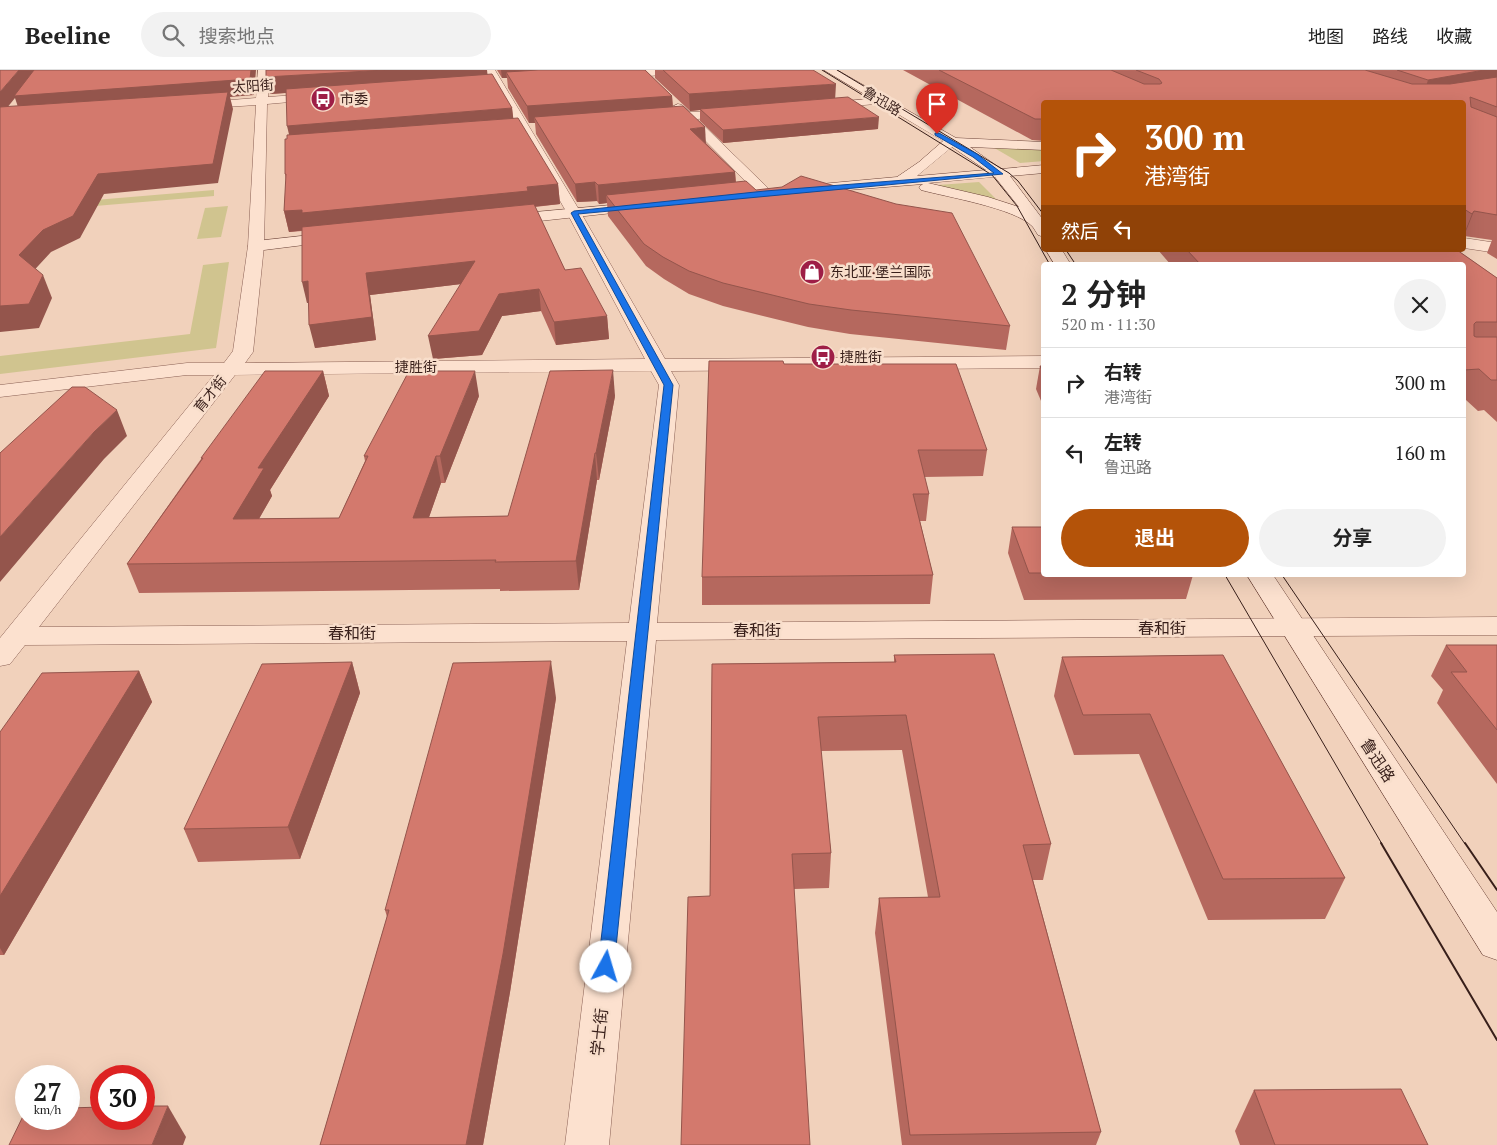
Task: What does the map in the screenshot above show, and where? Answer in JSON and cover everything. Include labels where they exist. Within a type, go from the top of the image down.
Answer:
[{"type":"street","name":"育才街","points":[[8,646],[243,352],[265,150],[263,70]]},
{"type":"street","name":"学士街","points":[[490,70],[518,129],[574,213],[668,385],[587,1145]]},
{"type":"street","points":[[595,77],[687,70]]},
{"type":"street","name":"鲁迅路","points":[[829,70],[975,156],[1000,174],[1041,223]]},
{"type":"street","points":[[642,73],[655,86]]},
{"type":"street","name":"太阳街","points":[[184,107],[332,96]]},
{"type":"street","points":[[668,98],[775,192]]},
{"type":"street","points":[[805,107],[882,101]]},
{"type":"street","points":[[640,120],[746,111]]},
{"type":"street","points":[[518,129],[543,127]]},
{"type":"street","points":[[900,181],[924,165],[951,142],[1041,146]]},
{"type":"street","points":[[975,156],[1040,171]]},
{"type":"street","points":[[746,195],[1040,171]]},
{"type":"street","points":[[1000,174],[1041,181]]},
{"type":"street","points":[[900,181],[1002,206],[1024,214],[1041,223]]},
{"type":"street","points":[[488,222],[660,204]]},
{"type":"street","points":[[256,246],[352,236]]},
{"type":"street","points":[[1466,243],[1497,248]]},
{"type":"street","name":"捷胜街","points":[[0,391],[187,369],[1041,362]]},
{"type":"street","name":"鲁迅路","points":[[1261,577],[1497,944]]},
{"type":"street","name":"春和街","points":[[8,646],[642,631],[1497,626]]},
{"type":"shaded area","points":[[991,146],[1041,149],[1041,161],[1020,163]]},
{"type":"shaded area","points":[[979,182],[1000,203],[936,185],[938,185]]},
{"type":"shaded area","points":[[214,190],[214,196],[0,214],[0,208]]},
{"type":"shaded area","points":[[228,206],[221,237],[197,239],[205,208]]},
{"type":"shaded area","points":[[229,262],[216,348],[0,374],[0,356],[190,334],[203,265]]},
{"type":"building","points":[[0,70],[19,70],[0,92]]},
{"type":"building","points":[[34,70],[251,70],[250,79],[14,96]]},
{"type":"building","points":[[266,70],[385,70],[266,77]]},
{"type":"building","points":[[538,70],[645,70],[672,96],[527,106],[506,72]]},
{"type":"building","points":[[663,70],[813,70],[836,84],[689,94]]},
{"type":"building","points":[[939,70],[1111,70],[1144,84],[1162,83],[1159,79],[1136,70],[1365,70],[1412,84],[1450,84],[1497,77],[1497,107],[1470,97],[1471,107],[1497,117],[1497,215],[1474,211],[1472,214],[1466,210],[1466,100],[1041,100],[1041,119],[1035,119]]},
{"type":"building","points":[[1397,70],[1484,70],[1428,80]]},
{"type":"building","points":[[492,74],[512,108],[287,126],[286,89]]},
{"type":"building","points":[[228,92],[213,164],[98,174],[73,216],[43,230],[19,255],[43,275],[29,304],[0,306],[0,107]]},
{"type":"building","points":[[848,97],[879,117],[723,130],[700,109]]},
{"type":"building","points":[[683,106],[705,127],[690,129],[735,172],[598,185],[595,182],[575,184],[534,117]]},
{"type":"building","points":[[518,118],[558,184],[527,187],[528,191],[302,213],[302,210],[284,211],[285,139],[287,139],[287,135]]},
{"type":"building","name":"东北亚·堡兰国际","points":[[801,176],[896,204],[952,213],[1010,326],[809,304],[723,283],[689,271],[644,244],[606,195],[746,181],[756,190],[782,187]]},
{"type":"building","points":[[534,204],[565,270],[581,268],[607,316],[554,322],[539,289],[499,294],[479,331],[428,336],[475,261],[366,273],[372,317],[309,325],[308,281],[302,282],[302,227]]},
{"type":"building","points":[[1189,252],[1460,252],[1497,278],[1497,322],[1476,322],[1474,324],[1474,336],[1497,337],[1497,380],[1491,380],[1479,369],[1466,370],[1466,262],[1198,262]]},
{"type":"building","points":[[709,361],[783,361],[784,364],[956,364],[987,450],[918,450],[929,494],[913,494],[933,575],[702,577]]},
{"type":"building","points":[[613,370],[595,453],[576,561],[495,562],[496,560],[127,564],[265,371],[323,371],[258,468],[264,468],[233,519],[339,518],[368,456],[364,456],[409,371],[475,371],[440,456],[436,456],[413,518],[508,516],[550,371]]},
{"type":"building","points":[[72,387],[85,387],[117,410],[94,432],[0,537],[0,453]]},
{"type":"building","points":[[1012,527],[1041,527],[1041,573],[1029,573]]},
{"type":"building","points":[[1446,645],[1497,645],[1497,730],[1451,672],[1467,672]]},
{"type":"building","points":[[994,654],[1051,844],[1023,845],[1101,1132],[910,1135],[879,898],[940,897],[906,715],[818,717],[831,853],[792,854],[810,1145],[681,1145],[688,897],[710,896],[712,664],[896,662],[894,655]]},
{"type":"building","points":[[1223,655],[1345,878],[1223,879],[1150,714],[1083,715],[1062,657]]},
{"type":"building","points":[[551,661],[503,954],[466,1145],[320,1145],[389,910],[385,910],[453,663]]},
{"type":"building","points":[[352,662],[288,827],[184,829],[262,664]]},
{"type":"building","points":[[139,671],[0,896],[0,732],[42,673]]},
{"type":"building","points":[[1401,1089],[1428,1145],[1275,1145],[1254,1090]]},
{"type":"building","points":[[155,1106],[168,1106],[152,1145],[9,1145],[16,1130],[80,1130],[80,1108],[90,1107],[90,1130],[155,1130]]},
{"type":"tram line","points":[[822,70],[992,175],[1017,206],[1041,249]]},
{"type":"tram line","points":[[837,70],[1009,173],[1018,181],[1041,211]]},
{"type":"tram line","points":[[1043,252],[1048,262]]},
{"type":"tram line","points":[[1067,252],[1074,262]]},
{"type":"tram line","points":[[1226,577],[1382,844]]},
{"type":"tram line","points":[[1283,577],[1465,844]]},
{"type":"tram line","points":[[1381,843],[1497,1040]]},
{"type":"tram line","points":[[1465,843],[1497,890]]},
{"type":"place","name":"市委","points":[[323,99]]},
{"type":"place","name":"东北亚·堡兰国际","points":[[812,272]]},
{"type":"place","name":"捷胜街","points":[[823,357]]},
{"type":"route","points":[[606,967],[668,385],[574,213],[765,193],[1000,174],[975,156],[937,134]]}]
